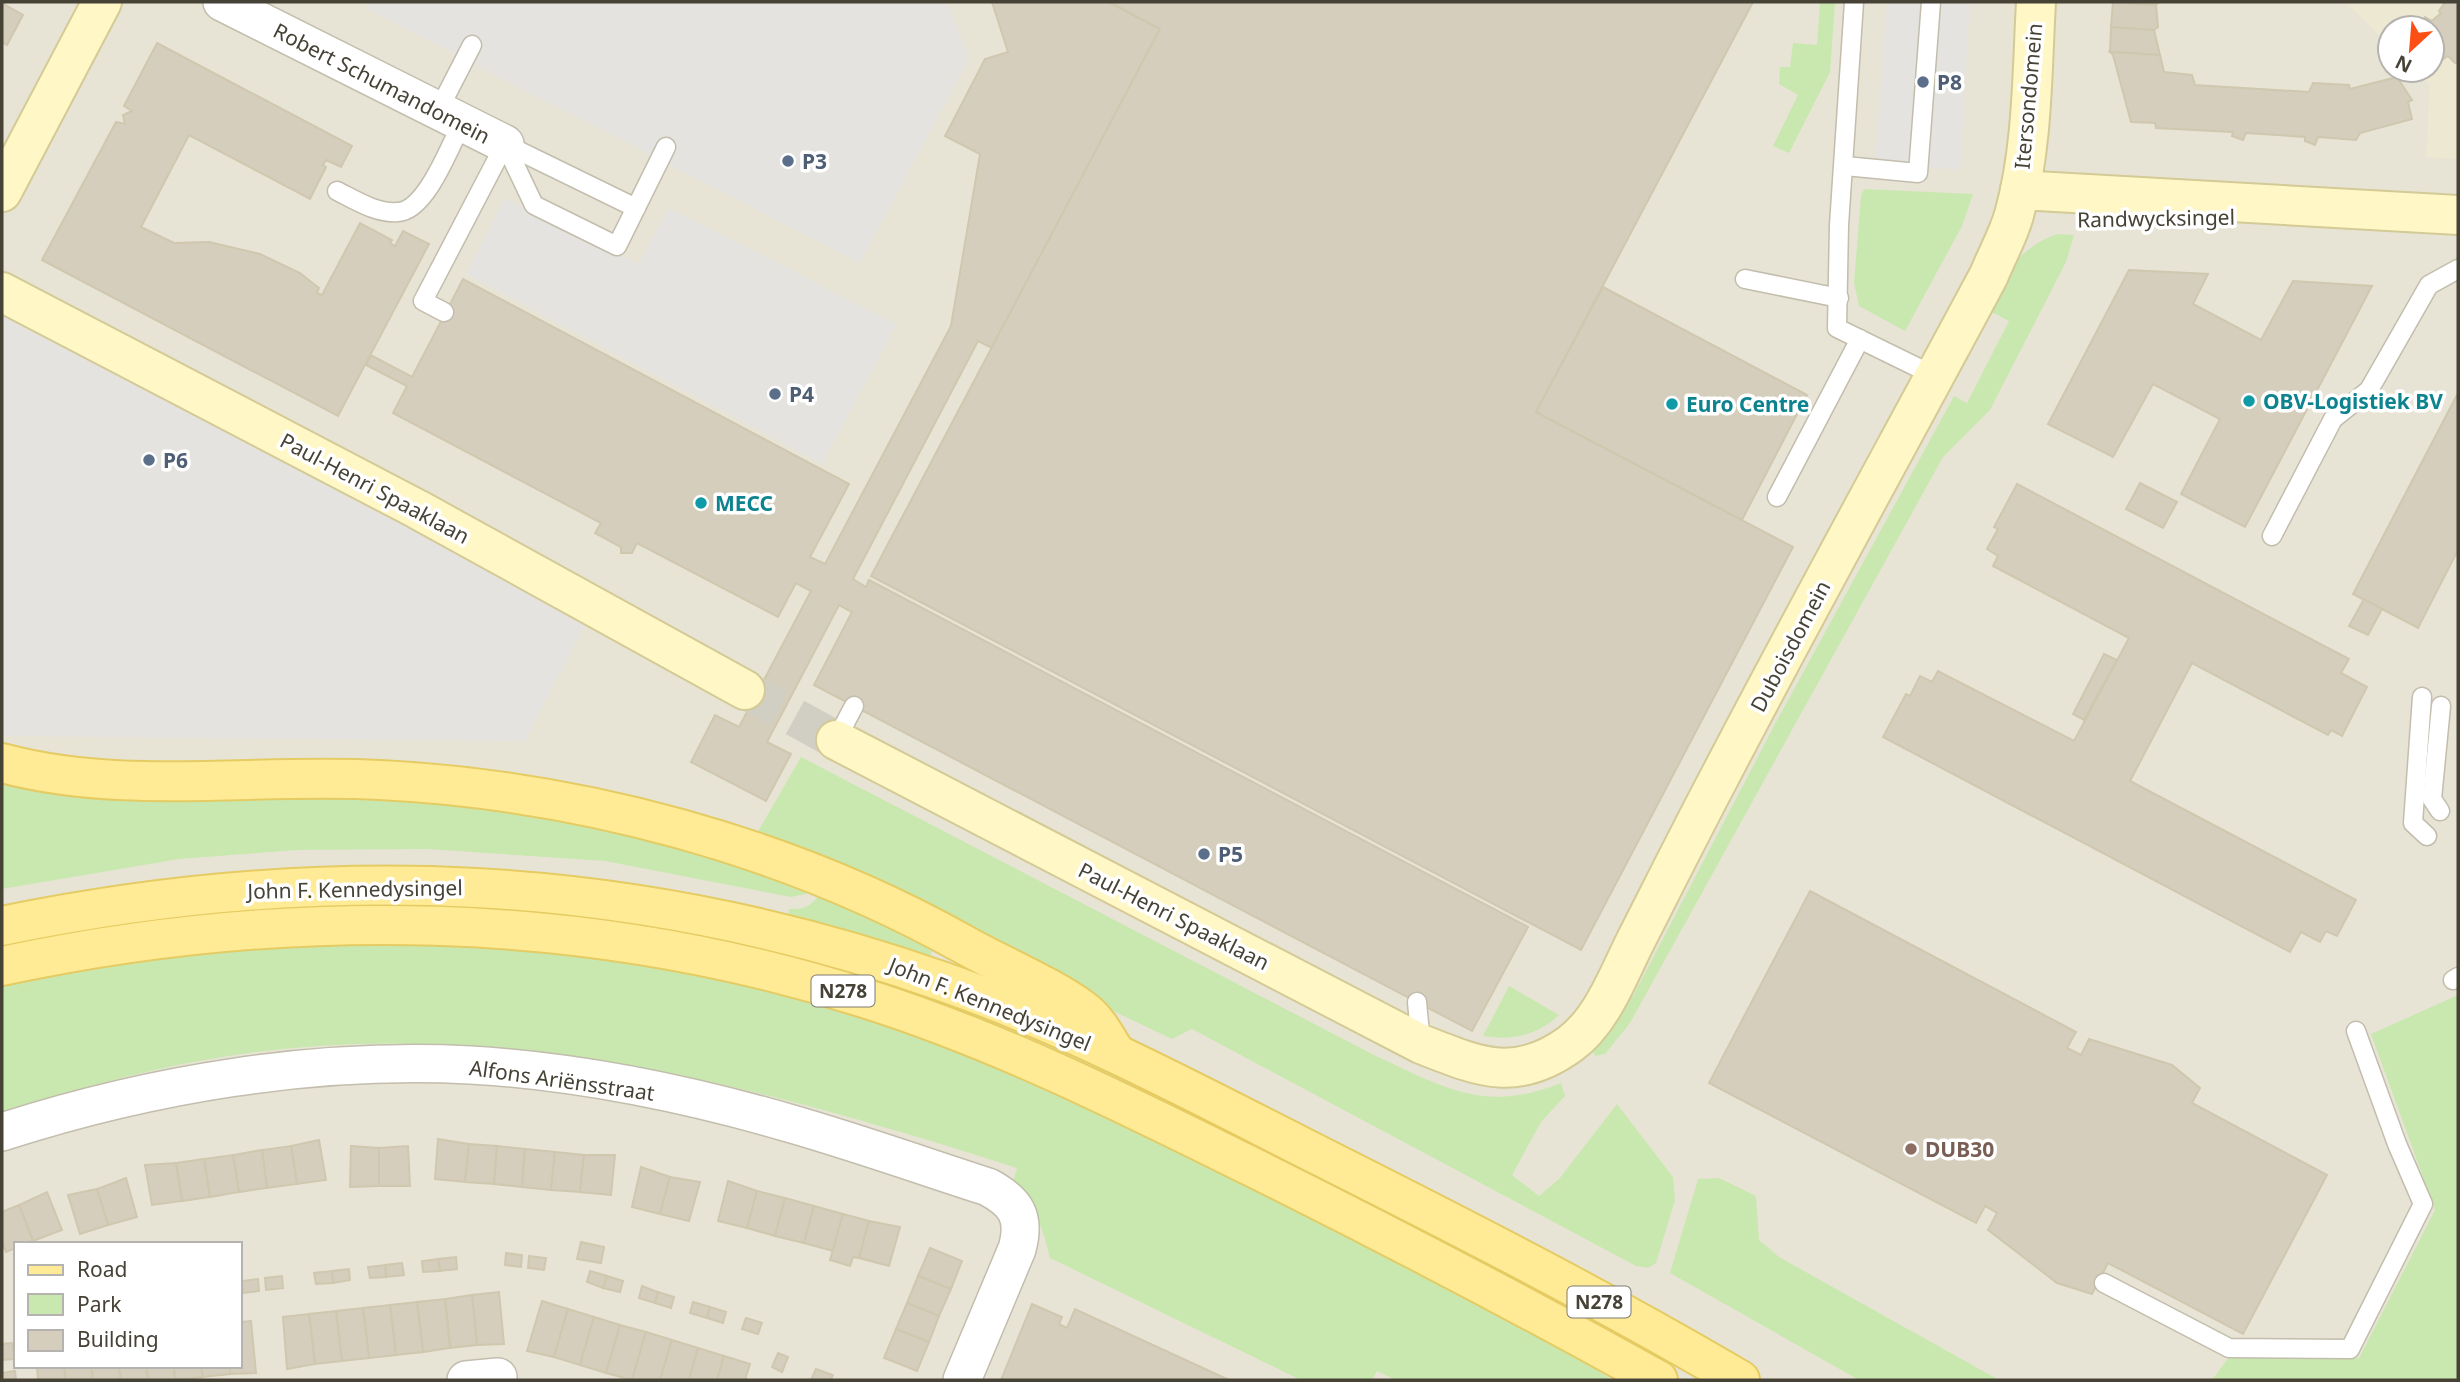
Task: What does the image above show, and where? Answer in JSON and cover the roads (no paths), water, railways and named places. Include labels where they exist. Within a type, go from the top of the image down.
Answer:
[{"type":"main road","points":[[2,763],[112,781],[277,778],[428,784],[520,794],[631,818],[765,857],[898,909],[1083,1010],[1117,1055]]},
{"type":"main road","name":"John F. Kennedysingel","points":[[2,926],[132,902],[305,886],[410,883],[543,891],[655,906],[820,942],[982,996],[1117,1055],[1457,1226],[1740,1380]]},
{"type":"main road","name":"John F. Kennedysingel","points":[[2,966],[75,951],[206,933],[316,925],[397,924],[491,928],[590,937],[658,947],[772,972],[914,1014],[1058,1072],[1364,1223],[1658,1380]]},
{"type":"street","points":[[2,192],[102,2]]},
{"type":"street","name":"Robert Schumandomein","points":[[222,2],[505,144]]},
{"type":"street","name":"Itersondomein","points":[[2017,204],[2028,130],[2036,2]]},
{"type":"street","name":"Randwycksingel","points":[[2017,204],[2192,221],[2298,208],[2458,215]]},
{"type":"street","name":"Duboisdomein","points":[[1521,1068],[1569,1045],[1594,1018],[1719,778],[1989,275],[2017,204]]},
{"type":"street","name":"Paul-Henri Spaaklaan","points":[[2,292],[417,509],[745,690]]},
{"type":"street","name":"Paul-Henri Spaaklaan","points":[[836,740],[1421,1044],[1480,1067],[1521,1068]]},
{"type":"street","name":"Alfons Ariënsstraat","points":[[2,1132],[44,1118],[194,1084],[253,1075],[391,1065],[470,1065],[612,1084],[791,1124],[988,1187],[1009,1199],[1020,1215],[1021,1232],[1017,1249],[962,1380]]},
{"type":"lane","points":[[1854,2],[1839,225],[1838,328],[1935,376]]},
{"type":"lane","points":[[1845,166],[1918,173],[1931,2]]},
{"type":"lane","points":[[337,191],[386,211],[400,212],[415,206],[426,191],[472,45]]},
{"type":"lane","points":[[505,144],[636,208]]},
{"type":"lane","points":[[505,144],[534,205],[617,246],[666,147]]},
{"type":"lane","points":[[444,312],[423,301],[505,144]]},
{"type":"lane","points":[[2272,536],[2333,419],[2369,390],[2429,285],[2458,269]]},
{"type":"lane","points":[[1745,279],[1839,298]]},
{"type":"lane","points":[[1777,498],[1860,339]]},
{"type":"lane","points":[[2427,836],[2413,823],[2419,696],[2458,715]]},
{"type":"lane","points":[[836,740],[854,706]]},
{"type":"lane","points":[[2440,811],[2432,799],[2441,706]]},
{"type":"lane","points":[[1417,1002],[1421,1044]]},
{"type":"lane","points":[[2104,1283],[2229,1348],[2350,1349],[2423,1205],[2397,1144],[2356,1031]]},
{"type":"tunnel","points":[[745,690],[836,740]]},
{"type":"place","name":"P8","points":[[1923,82]]},
{"type":"place","name":"P3","points":[[788,161]]},
{"type":"place","name":"P4","points":[[775,394]]},
{"type":"place","name":"OBV-Logistiek BV","points":[[2249,401]]},
{"type":"place","name":"Euro Centre","points":[[1672,404]]},
{"type":"place","name":"P6","points":[[149,460]]},
{"type":"place","name":"MECC","points":[[701,503]]},
{"type":"place","name":"P5","points":[[1204,854]]},
{"type":"place","name":"DUB30","points":[[1911,1149]]}]
